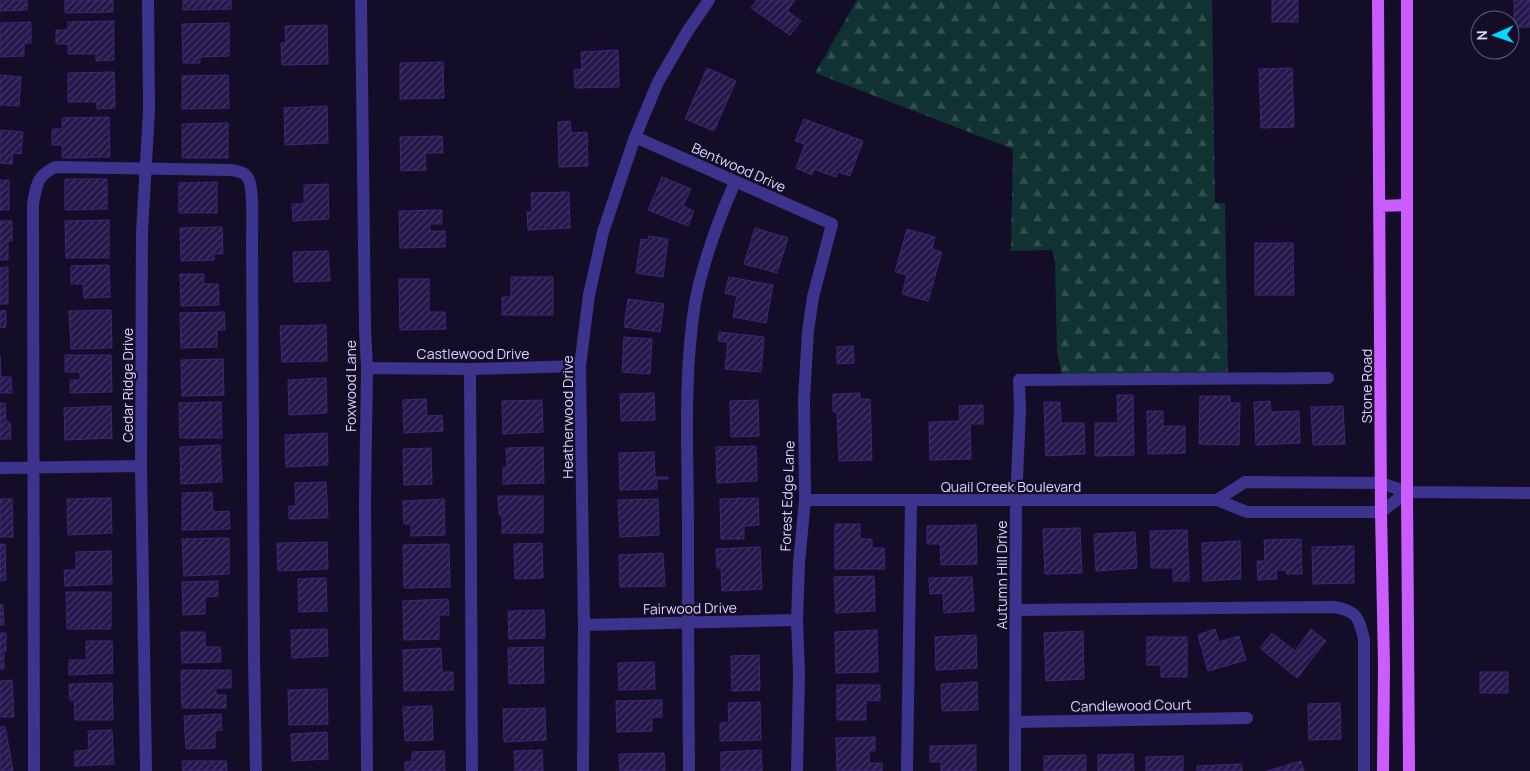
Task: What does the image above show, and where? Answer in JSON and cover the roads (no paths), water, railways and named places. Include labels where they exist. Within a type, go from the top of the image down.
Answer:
[{"type":"main road","name":"Stone Road","points":[[1378,0],[1381,512],[1384,666],[1383,771]]},
{"type":"main road","points":[[1407,0],[1407,492],[1410,771]]},
{"type":"main road","points":[[1379,206],[1407,205]]},
{"type":"street","name":"Cedar Ridge Drive","points":[[146,771],[141,466],[142,232],[149,112],[148,0]]},
{"type":"street","name":"Foxwood Lane","points":[[361,0],[367,368],[365,514],[367,771]]},
{"type":"street","name":"Heatherwood Drive","points":[[582,771],[584,625],[580,366],[589,295],[603,232],[635,137],[658,82],[687,32],[709,0]]},
{"type":"street","name":"Bentwood Drive","points":[[635,137],[832,224]]},
{"type":"street","points":[[34,771],[33,204],[37,184],[44,173],[55,167],[124,167],[231,170],[242,172],[248,178],[251,189],[256,771]]},
{"type":"street","points":[[689,771],[686,427],[690,343],[704,267],[714,232],[735,182]]},
{"type":"street","name":"Forest Edge Lane","points":[[797,771],[799,673],[797,620],[799,563],[805,500],[804,399],[808,331],[813,296],[832,224]]},
{"type":"street","name":"Castlewood Drive","points":[[367,368],[470,369],[580,366]]},
{"type":"street","points":[[470,369],[472,771]]},
{"type":"street","name":"Autumn Hill Drive","points":[[1015,771],[1016,501],[1020,410],[1019,380],[1328,378]]},
{"type":"street","points":[[0,468],[141,466]]},
{"type":"street","points":[[1217,500],[1245,482],[1381,483],[1407,492],[1530,493]]},
{"type":"street","points":[[1381,512],[1407,492]]},
{"type":"street","name":"Quail Creek Boulevard","points":[[805,500],[1217,500],[1247,512],[1381,512]]},
{"type":"street","points":[[907,771],[911,501]]},
{"type":"street","points":[[1016,610],[1347,608],[1355,614],[1361,625],[1364,639],[1364,771]]},
{"type":"street","name":"Fairwood Drive","points":[[584,625],[797,620]]},
{"type":"street","name":"Candlewood Court","points":[[1016,722],[1247,718]]}]
